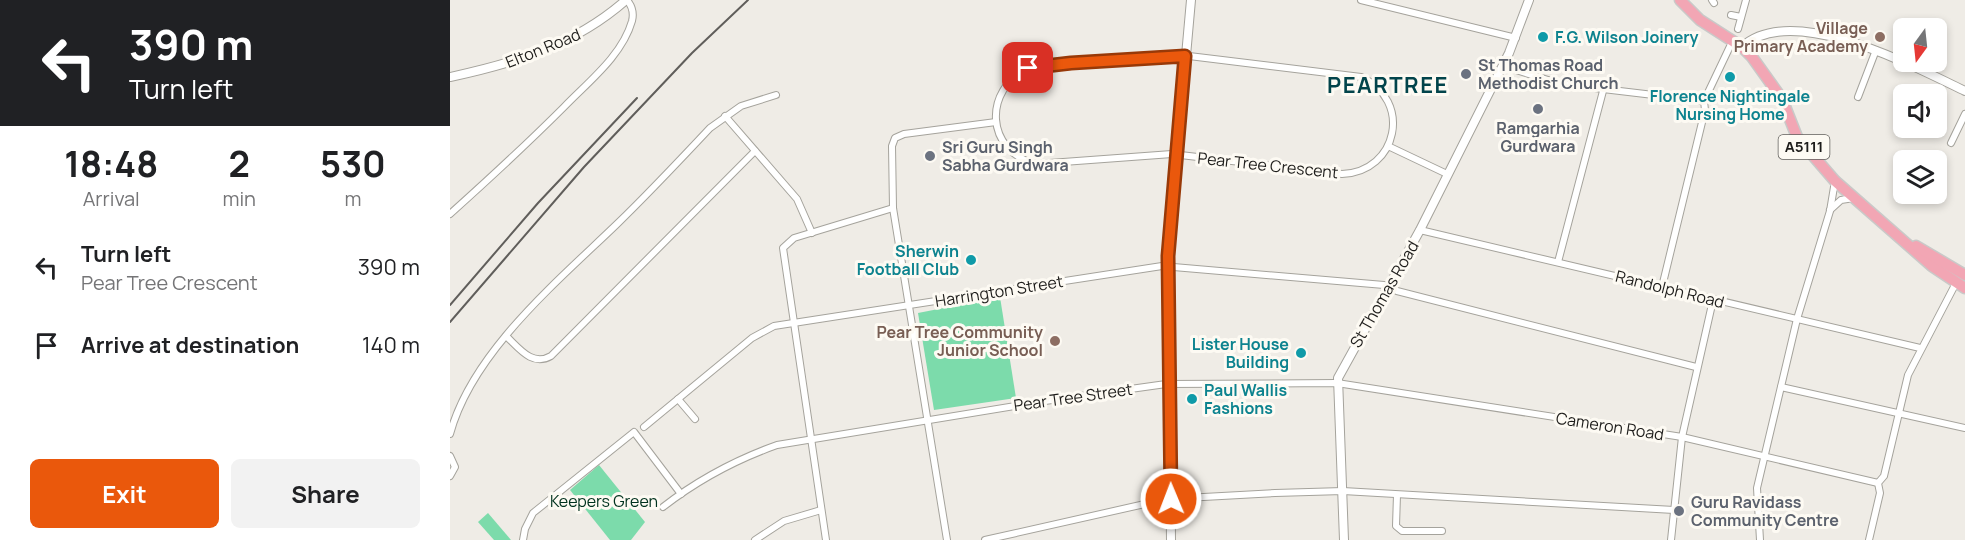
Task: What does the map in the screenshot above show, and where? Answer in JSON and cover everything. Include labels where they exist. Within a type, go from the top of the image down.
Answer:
[{"type":"highway","name":"A5111","points":[[1680,0],[1700,20],[1738,44],[1776,89],[1803,146],[1835,181],[1900,237],[1963,277]]},
{"type":"street","name":"Elton Road","points":[[450,78],[515,62],[550,49],[590,28],[627,0]]},
{"type":"street","points":[[450,214],[516,154],[612,56],[632,21],[632,9],[627,0]]},
{"type":"street","points":[[1171,540],[1168,267],[1191,0]]},
{"type":"street","points":[[1361,0],[1516,38]]},
{"type":"street","name":"St Thomas Road","points":[[1344,540],[1337,383],[1351,351],[1389,288],[1420,230],[1503,66],[1516,38],[1529,0]]},
{"type":"street","points":[[1738,29],[1746,0]]},
{"type":"street","points":[[1731,15],[1741,17]]},
{"type":"street","points":[[1662,287],[1705,110],[1704,101],[1738,44],[1752,39],[1798,31],[1876,50],[1965,91]]},
{"type":"street","points":[[1858,97],[1876,50]]},
{"type":"street","points":[[946,540],[893,208],[892,146],[895,138],[904,134],[996,122],[997,104],[1003,88],[1011,79],[1032,67],[1185,56],[1350,75],[1366,79],[1383,93],[1390,107],[1393,131],[1389,146],[1447,174]]},
{"type":"street","points":[[1503,66],[1561,84],[1603,91],[1704,101]]},
{"type":"street","points":[[1558,262],[1603,91]]},
{"type":"street","points":[[450,434],[465,397],[506,336],[560,278],[725,116],[744,104],[776,95]]},
{"type":"street","points":[[1951,143],[1965,114]]},
{"type":"street","points":[[725,116],[800,203],[812,232]]},
{"type":"street","name":"Pear Tree Crescent","points":[[996,122],[1006,146],[1022,158],[1036,164],[1176,155],[1342,174],[1371,165],[1389,146]]},
{"type":"street","points":[[506,336],[534,360],[543,360],[551,356],[755,151]]},
{"type":"street","points":[[1760,540],[1756,493],[1797,319],[1830,211],[1835,181]]},
{"type":"street","points":[[1830,211],[1841,200],[1854,198]]},
{"type":"street","points":[[826,540],[783,248],[789,240],[893,208]]},
{"type":"street","name":"Randolph Road","points":[[1420,230],[1920,348]]},
{"type":"street","name":"Harrington Street","points":[[644,427],[752,338],[770,328],[794,322],[1168,267],[1389,288],[1696,367]]},
{"type":"street","points":[[1869,540],[1880,494],[1878,483],[1883,478],[1908,375],[1920,348],[1963,277]]},
{"type":"street","points":[[1671,540],[1682,437],[1713,300]]},
{"type":"street","name":"Pear Tree Street","points":[[663,507],[703,478],[744,457],[777,445],[811,438],[1170,384],[1337,383]]},
{"type":"street","name":"Cameron Road","points":[[1337,383],[1682,437],[1878,483]]},
{"type":"street","points":[[1781,387],[1898,415],[1965,428]]},
{"type":"street","points":[[678,399],[695,419]]},
{"type":"street","points":[[523,540],[525,529],[533,513],[635,435],[681,494]]},
{"type":"street","points":[[450,456],[455,466],[450,476]]},
{"type":"street","points":[[985,540],[1171,499],[1343,491],[1674,510]]},
{"type":"street","points":[[1397,495],[1396,526],[1402,531],[1442,531]]},
{"type":"street","points":[[755,540],[784,521],[820,510]]},
{"type":"green space","points":[[1000,297],[1016,398],[934,410],[918,313]]},
{"type":"green space","name":"Keepers Green","points":[[599,465],[645,522],[631,540],[610,540],[570,490]]},
{"type":"green space","points":[[488,513],[511,540],[494,540],[478,522]]},
{"type":"railway","points":[[450,322],[584,167],[692,53],[748,0]]},
{"type":"railway","points":[[450,305],[538,203],[637,98]]},
{"type":"place","name":"F.G. Wilson Joinery","points":[[1543,37]]},
{"type":"place","name":"Village Primary Academy","points":[[1880,37]]},
{"type":"place","name":"St Thomas Road Methodist Church","points":[[1466,74]]},
{"type":"place","name":"Florence Nightingale Nursing Home","points":[[1730,77]]},
{"type":"place","name":"Ramgarhia Gurdwara","points":[[1538,109]]},
{"type":"place","name":"Sri Guru Singh Sabha Gurdwara","points":[[930,156]]},
{"type":"place","name":"Sherwin Football Club","points":[[971,260]]},
{"type":"place","name":"Pear Tree Community Junior School","points":[[1055,341]]},
{"type":"place","name":"Lister House Building","points":[[1301,353]]},
{"type":"place","name":"Paul Wallis Fashions","points":[[1192,399]]},
{"type":"place","name":"Guru Ravidass Community Centre","points":[[1679,511]]},
{"type":"district","name":"PEARTREE","points":[[1388,85]]},
{"type":"route","points":[[1028,68],[1185,56],[1168,256],[1171,499]]}]
